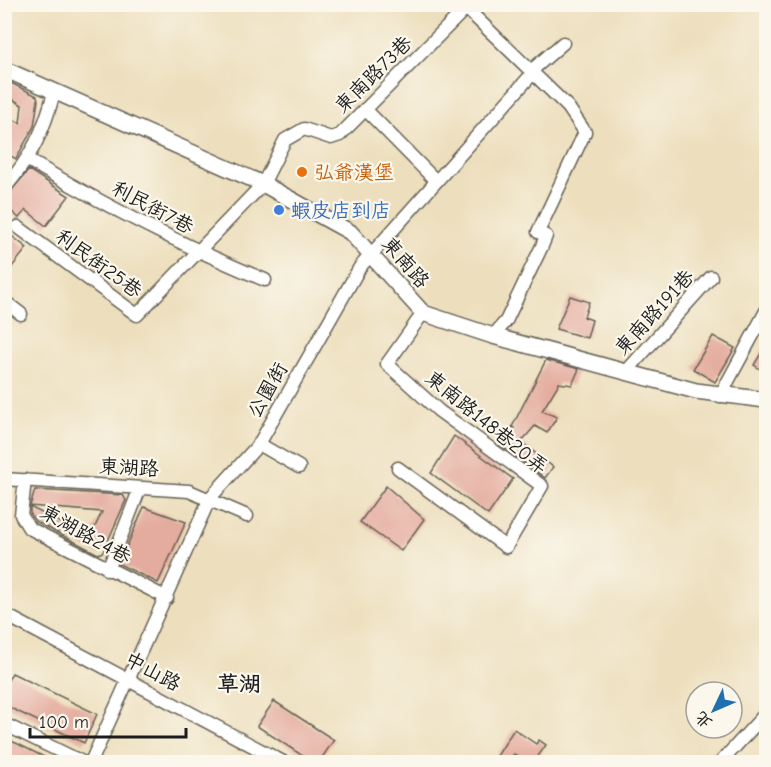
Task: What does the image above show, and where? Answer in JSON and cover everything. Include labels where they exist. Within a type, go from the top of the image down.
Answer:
[{"type":"street","name":"東南路73巷","points":[[263,184],[285,140],[293,133],[304,129],[331,138],[340,135],[466,6],[568,107],[585,132],[538,232],[546,236],[542,246],[506,321],[493,336]]},
{"type":"street","name":"公園街","points":[[91,762],[167,598],[210,498],[259,444],[360,267],[532,72],[563,43]]},
{"type":"street","name":"東南路","points":[[4,69],[263,184],[350,232],[423,313],[493,336],[625,373],[720,396],[766,400]]},
{"type":"street","points":[[4,189],[28,160],[45,128],[54,92]]},
{"type":"street","points":[[365,110],[436,180]]},
{"type":"street","name":"利民街7巷","points":[[28,160],[78,190],[198,252],[265,280]]},
{"type":"street","points":[[198,252],[263,184]]},
{"type":"street","name":"利民街25巷","points":[[18,227],[137,315],[198,252]]},
{"type":"street","name":"東南路191巷","points":[[625,373],[711,277]]},
{"type":"street","points":[[4,301],[21,314]]},
{"type":"street","points":[[720,396],[766,311]]},
{"type":"street","name":"東南路148巷20弄","points":[[398,468],[506,547],[542,486],[439,411],[387,364],[423,313]]},
{"type":"street","points":[[259,444],[299,467]]},
{"type":"street","name":"東湖路","points":[[4,479],[189,491],[210,498],[247,516]]},
{"type":"street","name":"東湖路24巷","points":[[25,480],[21,515],[29,528],[167,598]]},
{"type":"street","points":[[108,570],[140,488]]},
{"type":"street","name":"中山路","points":[[4,614],[282,762]]},
{"type":"street","points":[[721,762],[766,713]]},
{"type":"street","points":[[4,724],[82,762]]},
{"type":"building","points":[[9,82],[37,96],[38,100],[34,126],[16,159],[4,152],[4,114],[20,123],[22,105],[4,94],[4,86]]},
{"type":"building","points":[[29,170],[69,196],[46,226],[26,210],[19,218],[5,206],[4,199]]},
{"type":"building","points":[[4,230],[27,248],[4,277]]},
{"type":"building","points":[[570,296],[589,302],[584,317],[592,320],[587,338],[556,329]]},
{"type":"building","points":[[713,336],[735,348],[715,382],[693,369]]},
{"type":"building","points":[[766,345],[766,373],[754,365]]},
{"type":"building","points":[[546,360],[579,369],[572,385],[559,383],[542,411],[557,417],[547,433],[535,426],[521,442],[553,467],[545,478],[500,445],[514,428],[512,427]]},
{"type":"building","points":[[454,436],[513,479],[488,515],[431,473]]},
{"type":"building","points":[[386,486],[424,519],[401,551],[360,522]]},
{"type":"building","points":[[35,490],[123,495],[126,500],[103,552],[98,554],[35,521],[30,513],[30,507],[79,532],[82,526],[93,531],[102,512],[30,506]]},
{"type":"building","points":[[144,507],[186,522],[158,583],[119,564]]},
{"type":"building","points":[[12,673],[97,714],[84,743],[4,705],[4,688]]},
{"type":"building","points":[[274,701],[334,740],[319,762],[312,762],[257,726]]},
{"type":"building","points":[[514,729],[536,744],[539,740],[546,745],[534,762],[526,762],[514,754],[507,762],[497,756]]},
{"type":"building","points":[[4,738],[54,762],[19,762],[4,755]]},
{"type":"place","name":"弘爺漢堡","points":[[302,172]]},
{"type":"place","name":"蝦皮店到店","points":[[279,210]]},
{"type":"district","name":"草湖","points":[[239,683]]}]
